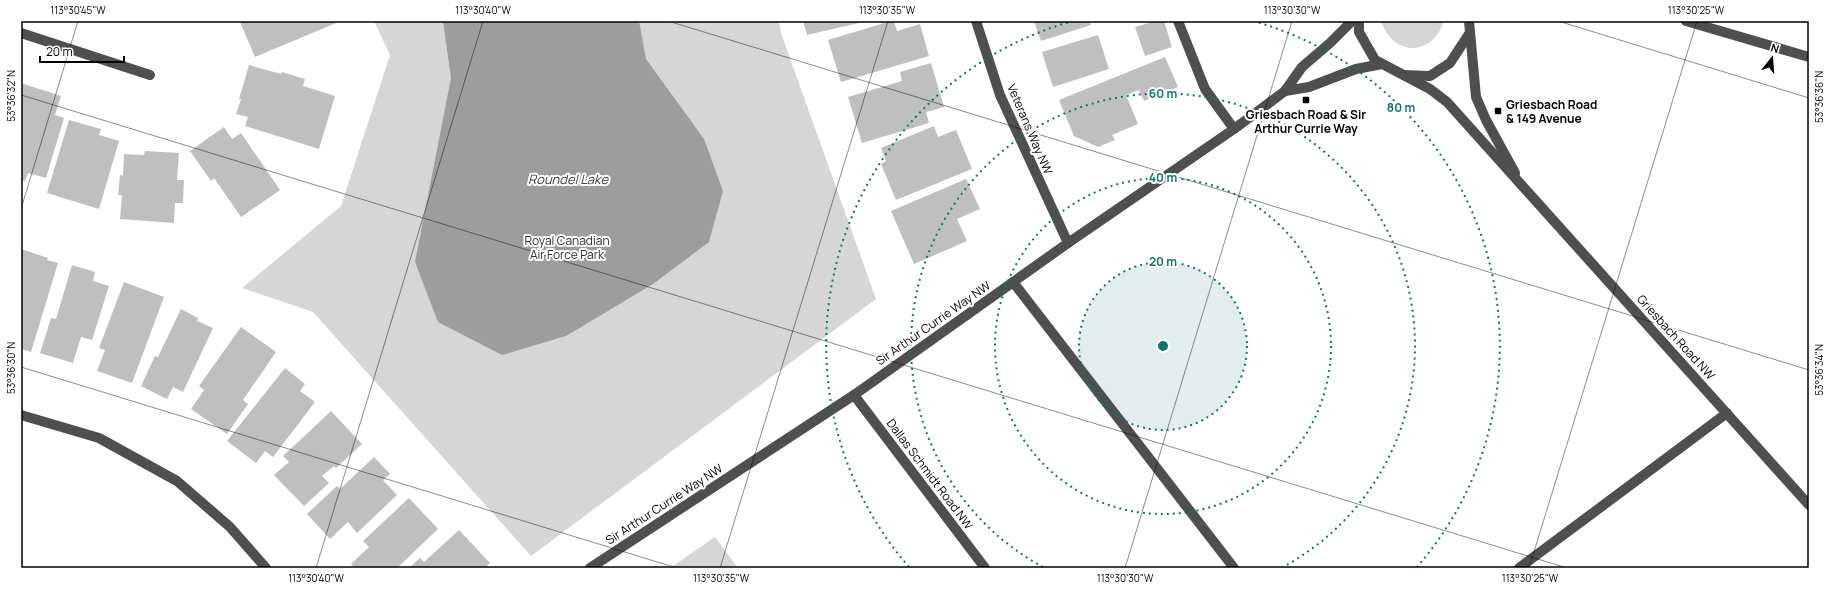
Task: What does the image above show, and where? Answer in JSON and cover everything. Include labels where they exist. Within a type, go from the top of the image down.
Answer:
[{"type":"street","name":"Veterans Way NW","points":[[976,21],[1000,95],[1068,243]]},
{"type":"street","points":[[1178,21],[1205,89],[1234,129]]},
{"type":"street","name":"Sir Arthur Currie Way NW","points":[[590,568],[854,395],[1068,243],[1234,129],[1285,91],[1302,67],[1330,43],[1352,21]]},
{"type":"street","name":"Griesbach Road NW","points":[[1359,21],[1359,32],[1375,60],[1430,89],[1447,102],[1809,505]]},
{"type":"street","points":[[1686,21],[1809,57]]},
{"type":"street","points":[[1400,74],[1430,76],[1450,63],[1470,25]]},
{"type":"street","name":"Griesbach Road NW","points":[[1470,25],[1476,97],[1486,120],[1523,187]]},
{"type":"street","points":[[21,33],[150,76]]},
{"type":"street","name":"Sir Arthur Currie Way NW","points":[[1285,91],[1308,87],[1356,68],[1382,64]]},
{"type":"street","points":[[1013,282],[1234,568]]},
{"type":"street","name":"Dallas Schmidt Road NW","points":[[854,395],[985,568]]},
{"type":"street","points":[[1519,568],[1726,413]]},
{"type":"street","points":[[21,415],[99,438],[177,482],[230,527],[266,568]]},
{"type":"green space","name":"Royal Canadian Air Force Park","points":[[374,21],[779,21],[781,33],[876,299],[531,556],[313,312],[242,288],[341,206],[390,55]]},
{"type":"green space","points":[[1381,21],[1444,21],[1438,33],[1431,41],[1422,46],[1412,48],[1403,46],[1394,41],[1387,33]]},
{"type":"green space","points":[[715,537],[738,568],[670,568]]},
{"type":"water","name":"Roundel Lake","points":[[443,21],[639,21],[646,59],[704,139],[723,191],[709,242],[653,284],[566,336],[502,355],[438,322],[415,262],[451,78]]},
{"type":"building","points":[[341,21],[255,57],[240,22]]},
{"type":"building","points":[[803,21],[863,21],[863,22],[807,35]]},
{"type":"building","points":[[894,21],[897,31],[920,24],[929,56],[841,82],[828,40]]},
{"type":"building","points":[[1034,21],[1089,21],[1091,25],[1041,41]]},
{"type":"building","points":[[1156,21],[1164,21],[1172,47],[1145,56],[1135,27]]},
{"type":"building","points":[[1098,35],[1109,69],[1053,87],[1042,52]]},
{"type":"building","points":[[1165,57],[1178,87],[1144,101],[1139,90],[1126,95],[1138,124],[1112,135],[1115,140],[1098,147],[1074,136],[1059,100]]},
{"type":"building","points":[[931,63],[944,107],[926,112],[929,123],[862,143],[848,97],[902,81],[900,72]]},
{"type":"building","points":[[249,65],[281,74],[282,72],[305,79],[303,86],[335,96],[319,149],[245,126],[248,117],[236,114]]},
{"type":"building","points":[[21,83],[61,96],[55,115],[64,118],[46,178],[28,173],[25,181],[21,180]]},
{"type":"building","points":[[69,120],[101,129],[99,135],[119,141],[99,209],[47,193]]},
{"type":"building","points":[[934,126],[938,137],[956,130],[972,169],[896,200],[881,164],[886,161],[881,148]]},
{"type":"building","points":[[224,127],[232,139],[241,133],[280,190],[241,217],[214,178],[211,181],[190,151]]},
{"type":"building","points":[[145,151],[179,153],[177,180],[184,180],[183,203],[175,203],[174,223],[120,219],[122,195],[118,195],[120,175],[123,176],[124,154],[144,155]]},
{"type":"building","points":[[966,179],[980,209],[957,219],[967,241],[914,264],[891,211]]},
{"type":"building","points":[[21,249],[58,263],[31,352],[21,349]]},
{"type":"building","points":[[72,265],[95,272],[93,281],[109,286],[92,340],[81,337],[73,363],[40,353],[51,318],[56,319]]},
{"type":"building","points":[[124,282],[164,297],[132,383],[97,371],[105,350],[99,348]]},
{"type":"building","points":[[181,309],[198,318],[197,321],[213,328],[183,392],[173,387],[167,399],[141,386],[155,356],[158,357]]},
{"type":"building","points":[[241,327],[276,352],[243,400],[248,404],[227,434],[191,409],[204,390],[199,386]]},
{"type":"building","points":[[285,368],[305,384],[300,391],[315,402],[273,457],[265,451],[256,463],[227,441]]},
{"type":"building","points":[[331,411],[362,444],[336,468],[334,466],[322,476],[329,483],[304,506],[274,475],[289,462],[283,456]]},
{"type":"building","points":[[374,457],[390,474],[383,480],[397,495],[357,533],[348,522],[330,539],[307,514],[337,486],[340,489]]},
{"type":"building","points":[[409,498],[438,529],[397,568],[355,568],[351,564],[369,547],[363,541]]},
{"type":"building","points":[[459,530],[490,563],[485,568],[409,568],[420,558],[424,562]]},
{"type":"place","name":"Griesbach Road & Sir Arthur Currie Way","points":[[1306,100]]},
{"type":"place","name":"Griesbach Road & 149 Avenue","points":[[1498,111]]}]
